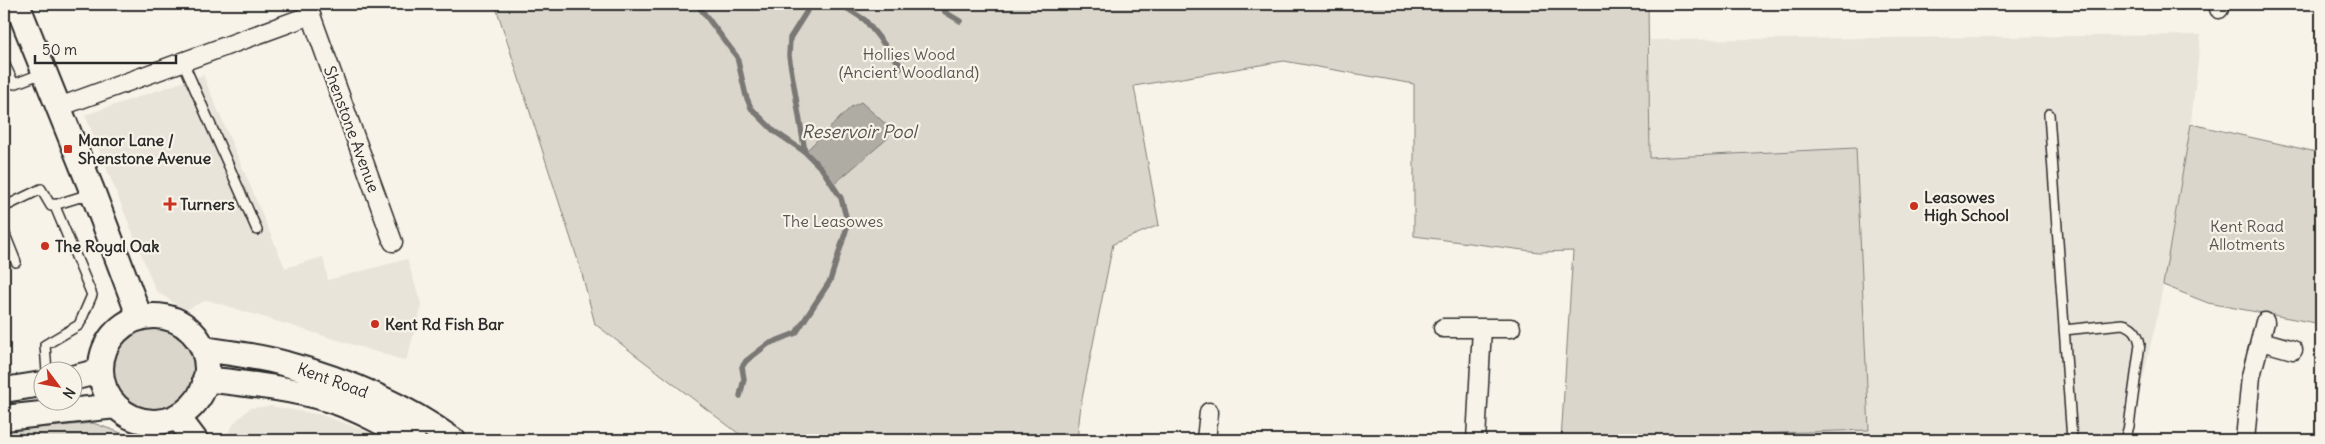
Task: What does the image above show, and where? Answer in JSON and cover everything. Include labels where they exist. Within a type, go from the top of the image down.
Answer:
[{"type":"main road","points":[[17,4],[43,73],[59,107],[93,193],[140,318]]},
{"type":"main road","points":[[156,316],[178,322],[193,333],[203,348],[206,364],[205,379],[198,398],[176,416],[160,421],[144,421],[129,416],[116,406],[106,392],[101,371],[103,353],[111,338],[123,326],[140,318],[156,316]]},
{"type":"main road","name":"Kent Road","points":[[203,348],[285,363],[349,384],[392,403],[453,440]]},
{"type":"main road","points":[[82,376],[101,371]]},
{"type":"main road","name":"Kent Road","points":[[205,379],[278,388],[331,400],[383,422],[413,440]]},
{"type":"main road","points":[[4,390],[32,386]]},
{"type":"main road","points":[[4,418],[116,406]]},
{"type":"main road","points":[[176,416],[195,440]]},
{"type":"street","name":"Shenstone Avenue","points":[[59,107],[183,62],[309,10],[393,242]]},
{"type":"street","points":[[2245,440],[2251,376],[2265,322]]},
{"type":"street","points":[[1443,328],[1511,328]]},
{"type":"street","points":[[1476,440],[1482,328]]},
{"type":"street","points":[[2260,341],[2293,350]]},
{"type":"street","points":[[1206,440],[1208,412]]},
{"type":"lane","points":[[183,62],[257,230]]},
{"type":"lane","points":[[4,63],[14,84],[43,73]]},
{"type":"lane","points":[[2049,114],[2072,440]]},
{"type":"lane","points":[[4,207],[41,189],[50,206],[93,193]]},
{"type":"lane","points":[[46,362],[45,346],[79,325],[92,295],[54,204]]},
{"type":"lane","points":[[4,232],[16,262]]},
{"type":"lane","points":[[2064,330],[2122,324],[2128,325],[2136,332],[2140,344],[2129,426],[2125,440]]},
{"type":"shaded area","name":"Leasowes High School","points":[[2201,35],[2186,165],[2157,317],[2129,440],[1720,440],[1718,435],[1561,440],[1650,247],[1650,40]]},
{"type":"shaded area","points":[[203,75],[285,268],[323,257],[328,280],[407,259],[422,306],[406,361],[207,300],[185,310],[156,291],[85,115]]},
{"type":"shaded area","points":[[271,406],[322,415],[371,433],[381,440],[224,440],[235,422],[250,408]]},
{"type":"green space","name":"The Leasowes","points":[[495,4],[1648,4],[1650,158],[1856,148],[1869,430],[1561,440],[1573,251],[1539,252],[1414,236],[1414,84],[1284,61],[1134,86],[1159,225],[1113,244],[1081,404],[1077,440],[747,440],[595,324],[581,270]]},
{"type":"green space","name":"Kent Road Allotments","points":[[2191,124],[2321,153],[2321,324],[2208,303],[2163,285]]},
{"type":"green space","points":[[146,329],[162,329],[177,336],[188,347],[195,362],[192,386],[183,399],[162,411],[146,411],[131,404],[120,393],[113,378],[113,362],[120,347],[131,336]]},
{"type":"green space","points":[[93,423],[141,440],[4,440],[4,431]]},
{"type":"water","name":"Reservoir Pool","points":[[861,102],[889,127],[888,138],[833,185],[822,169],[805,152],[851,107]]},
{"type":"waterway","points":[[697,4],[737,57],[746,96],[751,108],[774,131],[805,152]]},
{"type":"waterway","points":[[740,396],[744,379],[742,367],[746,361],[768,344],[796,333],[830,281],[848,224],[841,198],[822,169],[805,152],[789,56],[790,38],[807,11],[807,4]]},
{"type":"waterway","points":[[840,4],[865,20],[902,67]]},
{"type":"waterway","points":[[942,4],[945,12],[960,21]]},
{"type":"place","name":"Manor Lane / Shenstone Avenue","points":[[68,149]]},
{"type":"place","name":"Turners","points":[[170,204]]},
{"type":"place","name":"Leasowes High School","points":[[1914,206]]},
{"type":"place","name":"The Royal Oak","points":[[45,246]]},
{"type":"place","name":"Kent Rd Fish Bar","points":[[375,324]]},
{"type":"park label","name":"Hollies Wood (Ancient Woodland)","points":[[909,63]]}]
